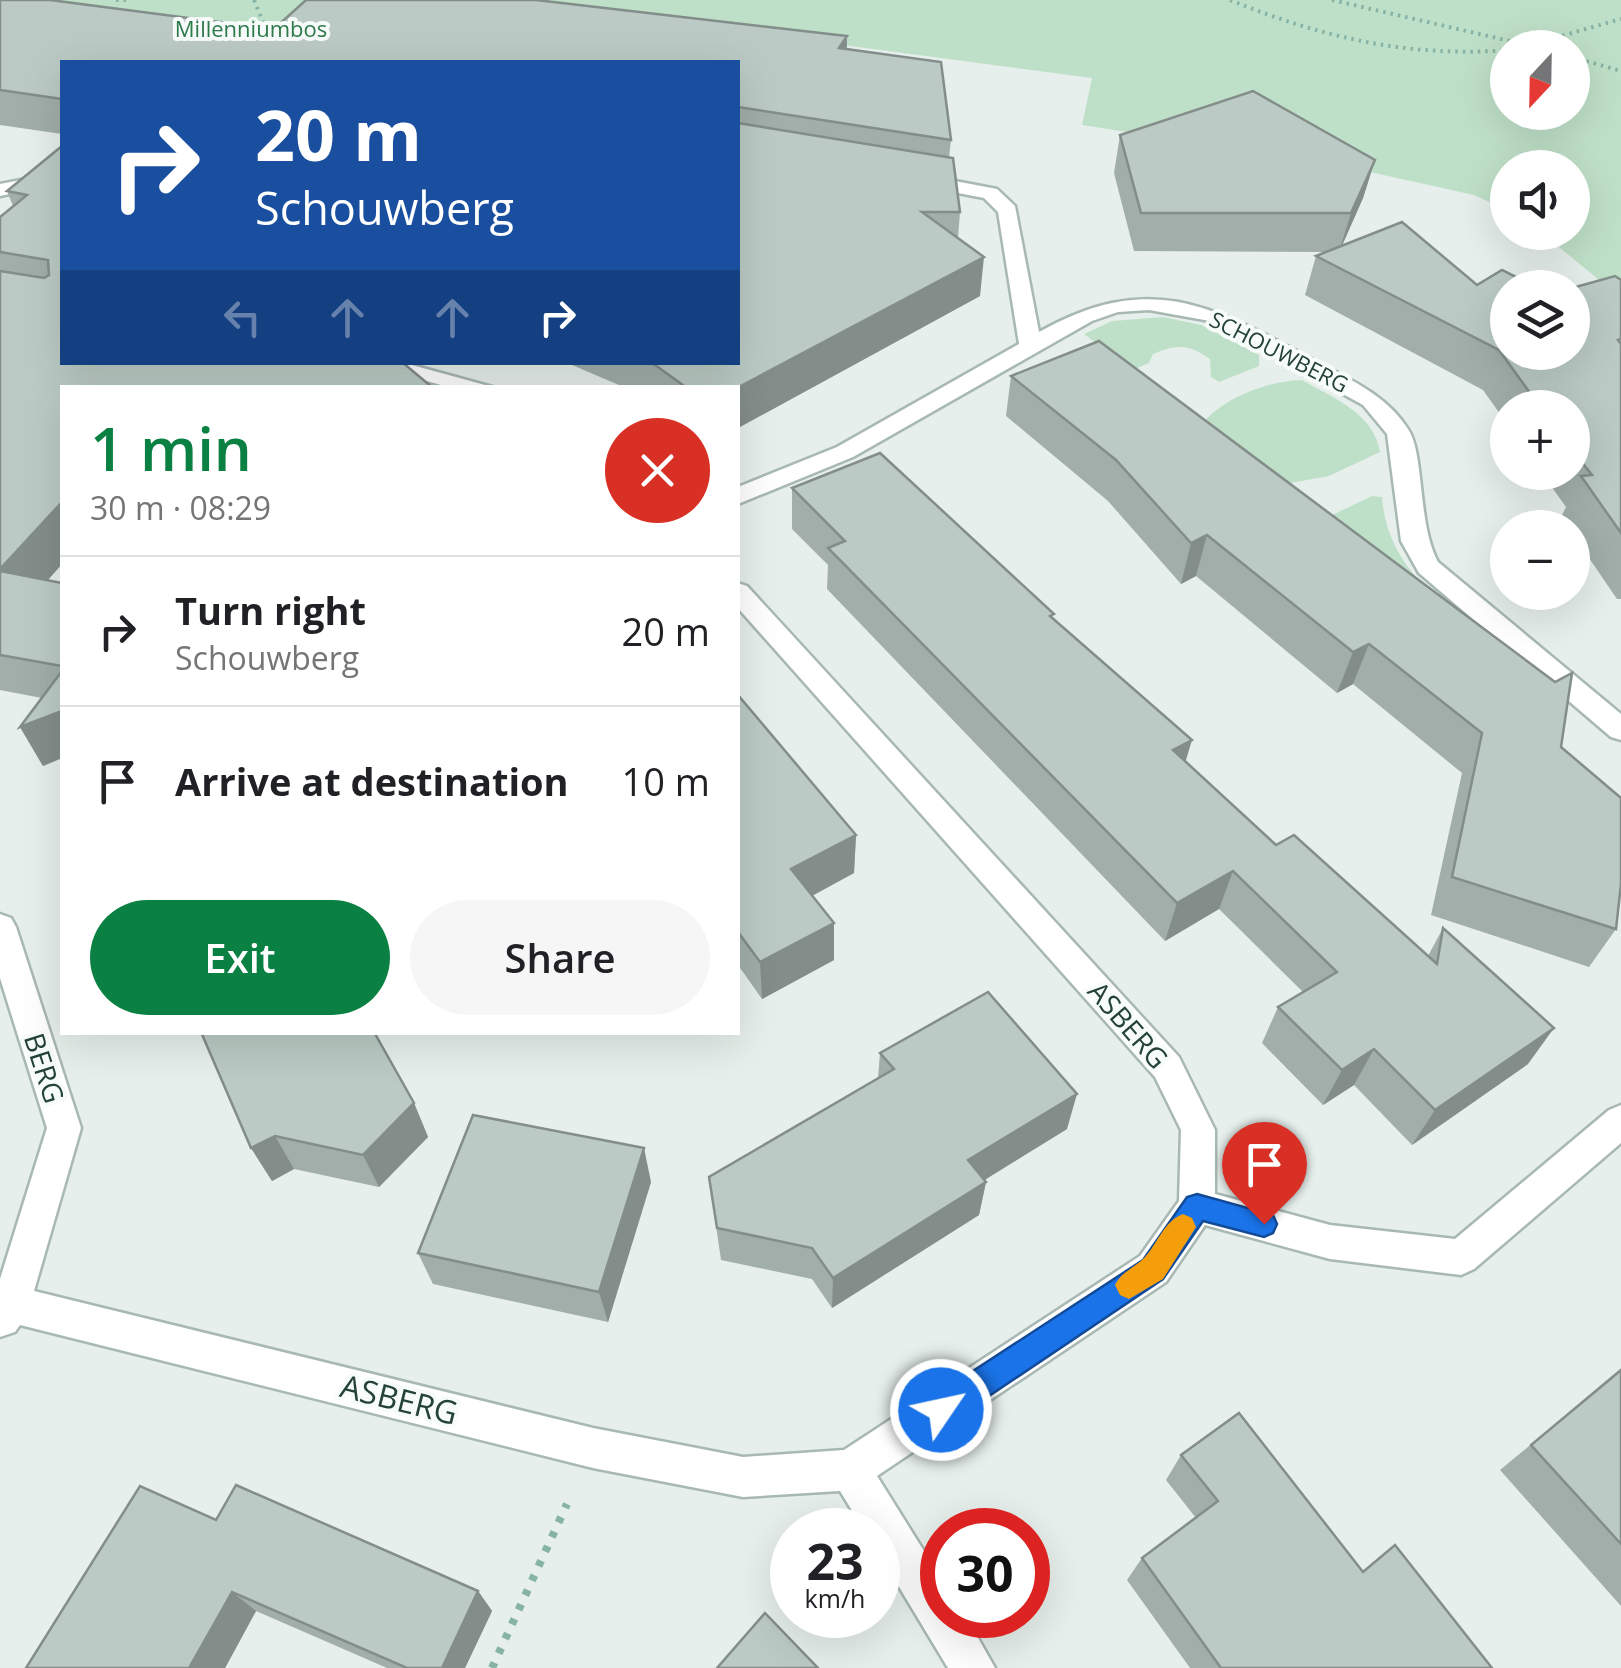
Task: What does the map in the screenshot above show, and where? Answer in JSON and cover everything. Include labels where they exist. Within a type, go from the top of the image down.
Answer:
[{"type":"street","points":[[0,190],[36,183],[60,171]]},
{"type":"street","points":[[887,175],[990,192],[1008,210],[1031,347]]},
{"type":"street","name":"SCHOUWBERG","points":[[740,495],[846,452],[1084,316],[1116,306],[1186,308],[1216,316],[1371,400],[1399,433],[1414,541],[1428,567],[1621,730]]},
{"type":"street","points":[[382,365],[472,385]]},
{"type":"street","name":"ASBERG","points":[[6,1312],[593,1448],[743,1477],[850,1470],[1153,1269],[1197,1206],[1198,1130],[1168,1067],[740,594]]},
{"type":"street","name":"BERG","points":[[0,927],[64,1128],[6,1312]]},
{"type":"street","points":[[1197,1206],[1330,1242],[1462,1257],[1621,1121]]},
{"type":"street","points":[[850,1470],[974,1668]]},
{"type":"path","points":[[116,0],[127,0]]},
{"type":"path","points":[[254,0],[263,22],[260,36]]},
{"type":"path","points":[[1230,0],[1338,40],[1400,50],[1490,50]]},
{"type":"path","points":[[1332,0],[1490,36]]},
{"type":"path","points":[[1585,30],[1621,20]]},
{"type":"path","points":[[1590,62],[1621,71]]},
{"type":"path","points":[[492,1668],[593,1448]]},
{"type":"green space","name":"Millenniumbos","points":[[0,0],[325,0],[260,60]]},
{"type":"green space","points":[[505,0],[1621,0],[1621,298],[1563,250],[1590,250],[1590,150],[1490,150],[1490,202],[1474,195],[1338,165],[1082,125],[1092,78]]},
{"type":"green space","points":[[1163,317],[1201,325],[1259,355],[1259,366],[1219,382],[1211,377],[1210,359],[1195,350],[1176,347],[1153,354],[1149,363],[1132,370],[1084,334],[1112,321]]},
{"type":"green space","points":[[1302,380],[1361,417],[1376,438],[1380,452],[1329,476],[1285,484],[1203,423],[1223,405],[1248,392]]},
{"type":"green space","points":[[1372,496],[1382,497],[1394,544],[1421,583],[1328,517]]},
{"type":"building","points":[[0,0],[50,0],[274,29],[306,0],[536,0],[847,36],[839,48],[941,62],[951,140],[740,107],[740,60],[60,60],[60,99],[0,90]]},
{"type":"building","points":[[1253,91],[1375,160],[1351,213],[1141,213],[1120,135]]},
{"type":"building","points":[[740,123],[953,158],[960,212],[922,212],[984,257],[740,386],[683,385],[655,365],[740,365]]},
{"type":"building","points":[[60,148],[60,365],[406,365],[429,385],[60,385],[60,504],[0,569],[0,271],[44,278],[49,275],[48,260],[0,252],[0,217],[27,195],[7,191]]},
{"type":"building","points":[[1402,222],[1477,285],[1490,277],[1490,345],[1316,256]]},
{"type":"building","points":[[1615,276],[1621,280],[1621,533],[1590,489],[1590,390],[1528,390],[1513,370],[1590,370],[1590,283]]},
{"type":"building","points":[[1099,341],[1555,682],[1572,673],[1561,747],[1621,798],[1621,884],[1616,929],[1452,877],[1482,733],[1369,644],[1353,652],[1207,535],[1191,543],[1116,460],[1011,376]]},
{"type":"building","points":[[880,453],[1054,614],[1050,616],[1192,740],[1173,750],[1276,845],[1294,835],[1437,964],[1443,928],[1554,1028],[1435,1110],[1374,1049],[1342,1070],[1278,1007],[1337,972],[1233,871],[1177,903],[828,548],[845,541],[792,488]]},
{"type":"building","points":[[0,571],[60,583],[60,666],[0,655]]},
{"type":"building","points":[[60,674],[60,712],[20,727]]},
{"type":"building","points":[[740,697],[856,835],[791,869],[834,923],[760,962],[740,935]]},
{"type":"building","points":[[988,992],[1077,1094],[968,1160],[986,1182],[833,1278],[812,1248],[717,1228],[709,1177],[894,1069],[880,1053]]},
{"type":"building","points":[[202,1035],[376,1035],[414,1103],[363,1155],[275,1136],[251,1148]]},
{"type":"building","points":[[473,1115],[644,1148],[599,1292],[418,1253]]},
{"type":"building","points":[[1621,1370],[1621,1544],[1531,1445]]},
{"type":"building","points":[[1239,1413],[1363,1572],[1395,1545],[1492,1668],[1221,1668],[1142,1558],[1218,1501],[1181,1455]]},
{"type":"building","points":[[236,1485],[478,1591],[442,1668],[407,1668],[232,1592],[189,1668],[26,1668],[140,1486],[216,1520]]},
{"type":"building","points":[[765,1613],[770,1618],[770,1638],[789,1638],[818,1668],[717,1668]]},
{"type":"slow traffic","points":[[1129,1285],[1153,1269],[1183,1227]]},
{"type":"route","points":[[941,1410],[1153,1269],[1197,1206],[1264,1224]]}]
